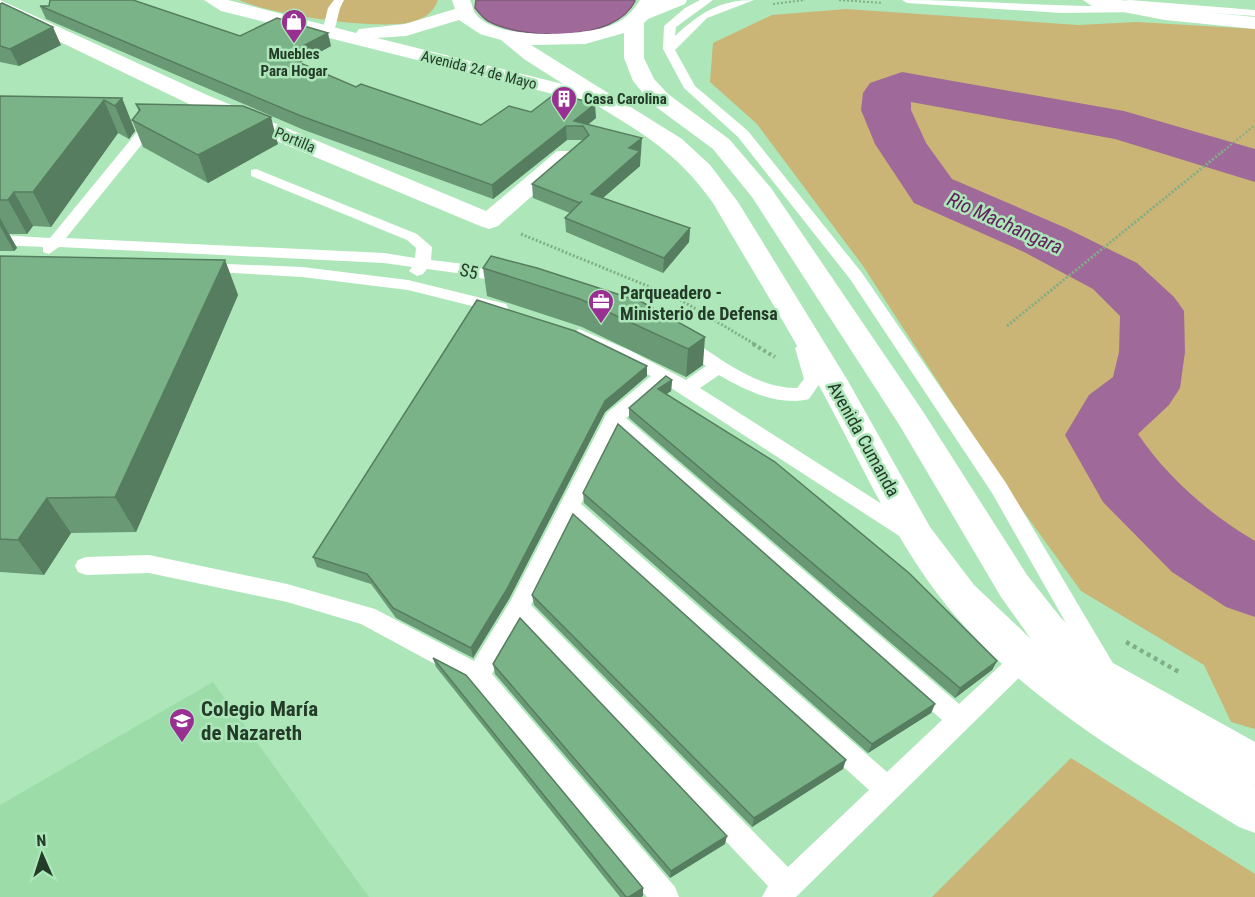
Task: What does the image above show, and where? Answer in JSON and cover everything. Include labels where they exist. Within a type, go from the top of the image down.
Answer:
[{"type":"main road","name":"Avenida 24 de Mayo","points":[[213,0],[228,7],[604,101]]},
{"type":"main road","points":[[462,7],[476,25],[505,36],[547,40],[578,39],[605,33],[642,12],[678,0]]},
{"type":"main road","points":[[1188,0],[1255,5]]},
{"type":"main road","points":[[1096,1],[1139,9],[1255,23]]},
{"type":"main road","name":"Portilla","points":[[0,6],[199,100],[489,221]]},
{"type":"main road","name":"Avenida 24 de Mayo","points":[[328,32],[391,32],[462,7]]},
{"type":"main road","points":[[642,12],[632,44],[644,81],[660,99],[721,144],[744,169],[856,332],[1014,586],[1047,630],[1090,670],[1255,765]]},
{"type":"main road","name":"Avenida 24 de Mayo","points":[[355,38],[460,42],[505,36]]},
{"type":"main road","name":"Avenida Cumanda","points":[[505,36],[531,55],[682,150],[702,170],[725,202],[837,389],[917,537],[961,597],[1025,657],[1081,702],[1162,756],[1255,811]]},
{"type":"main road","points":[[489,221],[576,147]]},
{"type":"lane","points":[[328,32],[334,8],[339,0]]},
{"type":"lane","points":[[708,0],[688,10],[670,26],[669,49],[690,88],[743,134],[855,276],[999,488],[1111,682],[1162,756]]},
{"type":"lane","points":[[669,49],[703,16],[748,0]]},
{"type":"lane","points":[[907,0],[1062,10],[1139,9],[1255,18]]},
{"type":"lane","points":[[1077,0],[1255,13]]},
{"type":"lane","points":[[62,261],[40,260],[142,135]]},
{"type":"lane","points":[[256,173],[412,237],[424,247],[423,262],[408,285]]},
{"type":"lane","points":[[670,335],[752,387],[780,396],[802,394],[813,380],[806,352],[732,233],[725,202]]},
{"type":"lane","name":"S5","points":[[0,240],[423,262],[464,269],[525,285]]},
{"type":"lane","name":"S5","points":[[188,267],[302,272],[408,285],[511,311]]},
{"type":"lane","points":[[560,328],[612,348],[687,388],[861,503],[917,537]]},
{"type":"lane","points":[[687,388],[720,365]]},
{"type":"lane","points":[[478,675],[519,607],[614,418],[663,376]]},
{"type":"lane","points":[[614,418],[959,719]]},
{"type":"lane","points":[[570,506],[887,789]]},
{"type":"lane","points":[[86,566],[149,564],[287,593],[366,616],[478,675],[665,897]]},
{"type":"lane","points":[[519,607],[781,891],[1025,657]]},
{"type":"lane","points":[[1111,682],[1204,759],[1255,790]]},
{"type":"path","points":[[1007,326],[1255,125]]},
{"type":"path","points":[[489,221],[679,299],[813,380]]},
{"type":"path","points":[[1126,641],[1181,673]]},
{"type":"shaded area","points":[[239,0],[438,0],[430,13],[417,20],[407,23],[370,24],[274,11]]},
{"type":"shaded area","points":[[476,0],[635,1],[624,15],[609,25],[589,31],[545,34],[523,32],[488,21],[475,8]]},
{"type":"shaded area","points":[[846,9],[1078,25],[1137,22],[1255,29],[1255,729],[1231,722],[1204,665],[1081,591],[1010,493],[863,266],[757,124],[710,82],[713,43],[772,15]]},
{"type":"shaded area","name":"Colegio María de Nazareth","points":[[213,682],[369,897],[0,897],[0,805]]},
{"type":"shaded area","points":[[1071,758],[1255,874],[1255,897],[932,897]]},
{"type":"building","points":[[50,0],[133,0],[240,36],[277,18],[328,33],[284,56],[356,87],[361,84],[481,125],[509,106],[531,112],[556,93],[595,104],[574,121],[642,138],[629,148],[640,151],[591,194],[690,228],[664,258],[565,218],[580,203],[532,184],[589,135],[583,126],[566,126],[492,185],[301,116],[40,6],[49,6]]},
{"type":"building","points":[[0,4],[53,27],[10,49],[0,46]]},
{"type":"building","points":[[0,96],[122,98],[115,106],[104,100],[33,192],[14,192],[8,200],[0,200]]},
{"type":"building","points":[[136,104],[243,106],[271,117],[198,155],[132,120],[140,110]]},
{"type":"building","points":[[0,256],[225,260],[115,497],[47,498],[18,540],[0,539]]},
{"type":"building","points":[[491,256],[537,268],[642,302],[705,337],[688,349],[580,299],[483,268]]},
{"type":"building","points":[[477,300],[575,331],[647,366],[605,401],[507,589],[471,648],[393,608],[367,574],[313,557]]},
{"type":"building","points":[[666,376],[672,380],[658,389],[775,462],[909,573],[997,661],[960,688],[629,408]]},
{"type":"building","points":[[618,424],[935,704],[872,744],[583,493]]},
{"type":"building","points":[[573,514],[846,760],[754,818],[532,595]]},
{"type":"building","points":[[520,618],[727,836],[671,871],[493,664]]},
{"type":"building","points":[[433,658],[466,675],[643,888],[626,897]]},
{"type":"waterway","name":"Rio Machangara","points":[[1255,166],[1124,126],[902,86],[887,93],[886,110],[901,144],[933,191],[1045,240],[1115,276],[1152,311],[1152,352],[1145,388],[1114,413],[1101,435],[1130,482],[1201,549],[1255,583]]},
{"type":"place","name":"Muebles Para Hogar","points":[[294,45]]},
{"type":"place","name":"Casa Carolina","points":[[564,122]]},
{"type":"place","name":"Parqueadero - Ministerio de Defensa","points":[[601,325]]},
{"type":"place","name":"Colegio María de Nazareth","points":[[182,744]]}]
